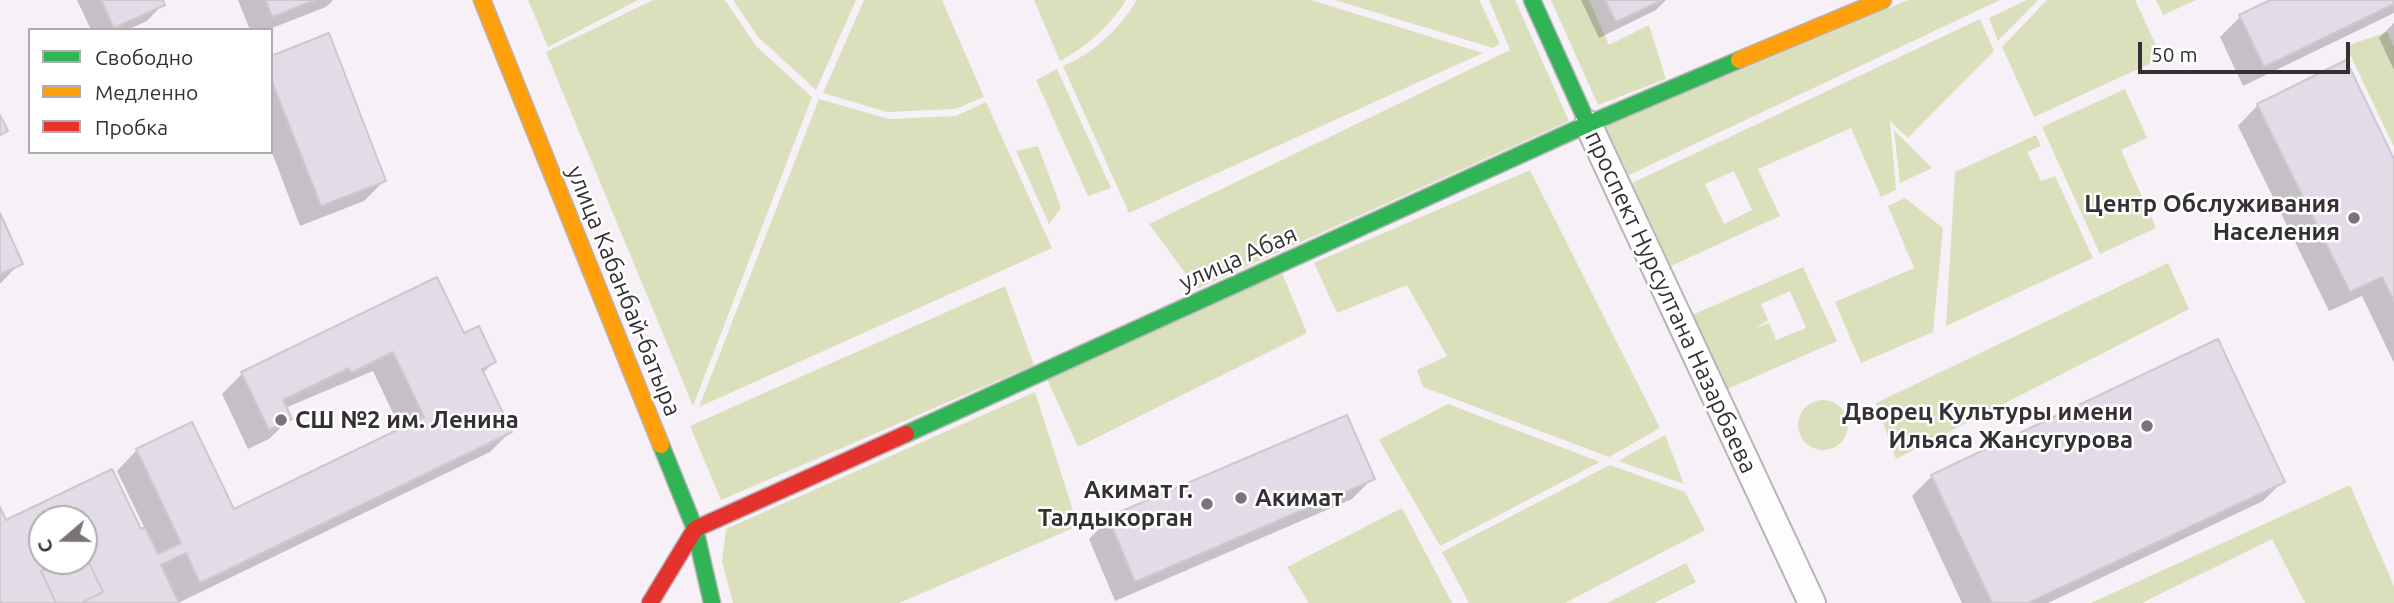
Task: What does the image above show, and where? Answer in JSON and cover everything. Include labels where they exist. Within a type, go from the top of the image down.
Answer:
[{"type":"main road","name":"улица Кабанбай-батыра","points":[[482,0],[695,528],[712,603]]},
{"type":"main road","name":"проспект Нурсултана Назарбаева","points":[[1532,0],[1588,124]]},
{"type":"main road","name":"улица Абая","points":[[695,528],[1588,124],[1883,0]]},
{"type":"main road","points":[[650,603],[695,528]]},
{"type":"street","name":"проспект Нурсултана Назарбаева","points":[[1588,124],[1812,603]]},
{"type":"green space","points":[[528,0],[638,0],[548,47]]},
{"type":"green space","points":[[653,0],[725,0],[756,46],[812,97],[693,406],[546,52]]},
{"type":"green space","points":[[733,0],[856,0],[816,90],[758,37]]},
{"type":"green space","points":[[864,0],[942,0],[984,97],[955,109],[887,112],[823,93]]},
{"type":"green space","points":[[1034,0],[1126,0],[1097,35],[1060,61]]},
{"type":"green space","points":[[1137,0],[1311,0],[1483,53],[1129,213],[1063,66],[1085,55],[1105,39]]},
{"type":"green space","points":[[1335,0],[1479,0],[1500,44],[1493,48]]},
{"type":"green space","points":[[1489,0],[1515,0],[1569,121],[1197,289],[1149,224],[1510,50]]},
{"type":"green space","points":[[1551,0],[1589,0],[1609,45],[1649,25],[1666,79],[1598,105]]},
{"type":"green space","points":[[1908,0],[2000,0],[1629,175],[1604,127]]},
{"type":"green space","points":[[2027,0],[2038,0],[1998,41],[1989,18]]},
{"type":"green space","points":[[2047,0],[2135,0],[2162,58],[2034,117],[2002,47]]},
{"type":"green space","points":[[2156,0],[2196,0],[2163,15]]},
{"type":"green space","points":[[1980,19],[1994,51],[1908,138],[1890,121],[1896,190],[1881,197],[1851,128],[1758,169],[1780,216],[1671,266],[1632,183]],"holes":[[[1734,171],[1752,210],[1724,224],[1705,184]]]},
{"type":"green space","points":[[2387,32],[2394,47],[2394,147],[2346,46]]},
{"type":"green space","points":[[1057,69],[1111,188],[1088,196],[1036,80]]},
{"type":"green space","points":[[2125,89],[2147,138],[2121,150],[2156,228],[2100,254],[2042,127]]},
{"type":"green space","points":[[819,99],[889,119],[956,116],[986,102],[1052,248],[699,407]]},
{"type":"green space","points":[[1894,130],[1932,168],[1900,183]]},
{"type":"green space","points":[[2036,135],[2041,146],[2027,152],[2041,181],[2055,176],[2093,258],[1946,326],[1955,172]]},
{"type":"green space","points":[[1038,146],[1061,208],[1049,224],[1016,151]]},
{"type":"green space","points":[[1530,170],[1660,428],[1609,457],[1423,387],[1417,370],[1447,356],[1407,285],[1337,313],[1314,263]]},
{"type":"green space","points":[[1905,198],[1943,228],[1933,332],[1861,363],[1835,302],[1914,268],[1888,206]]},
{"type":"green space","points":[[2168,263],[2189,309],[1896,459],[1876,403]]},
{"type":"green space","points":[[1803,267],[1837,341],[1725,390],[1692,315]],"holes":[[[1790,291],[1806,328],[1776,340],[1769,323],[1756,328],[1768,320],[1761,304]]]},
{"type":"green space","points":[[1282,273],[1307,333],[1078,447],[1047,379]]},
{"type":"green space","points":[[1005,286],[1034,365],[721,500],[690,426]]},
{"type":"green space","points":[[1035,392],[1078,526],[899,603],[733,603],[722,561],[726,529]]},
{"type":"green space","points":[[1823,400],[1841,407],[1848,425],[1841,443],[1823,450],[1805,443],[1798,425],[1805,407]]},
{"type":"green space","points":[[1448,404],[1600,462],[1440,546],[1379,440]]},
{"type":"green space","points":[[1665,435],[1684,484],[1618,461]]},
{"type":"green space","points":[[1610,465],[1685,492],[1705,530],[1565,603],[1469,603],[1442,552]]},
{"type":"green space","points":[[2350,485],[2394,586],[2394,603],[2305,603],[2272,539],[2142,603],[2091,603]]},
{"type":"green space","points":[[1402,508],[1452,603],[1309,603],[1287,567]]},
{"type":"green space","points":[[1686,563],[1696,582],[1654,603],[1607,603]]},
{"type":"building","points":[[101,0],[163,0],[165,5],[114,28]]},
{"type":"building","points":[[266,0],[315,0],[272,17]]},
{"type":"building","points":[[1605,0],[1662,0],[1616,22]]},
{"type":"building","points":[[2270,0],[2394,0],[2394,4],[2264,67],[2239,15]]},
{"type":"building","points":[[329,33],[386,181],[321,206],[273,84],[273,55]]},
{"type":"building","name":"Центр Обслуживания Населения","points":[[2346,60],[2394,159],[2394,301],[2382,277],[2350,292],[2257,104]]},
{"type":"building","points":[[0,115],[8,131],[0,135]]},
{"type":"building","points":[[0,213],[23,264],[0,274]]},
{"type":"building","points":[[437,277],[464,333],[479,326],[496,362],[482,369],[512,432],[200,583],[186,553],[161,565],[179,603],[81,603],[103,592],[95,575],[98,575],[98,505],[37,505],[112,469],[141,529],[145,527],[158,554],[181,543],[136,449],[192,422],[234,509],[424,417],[393,352],[351,373],[349,368],[283,400],[292,419],[269,430],[241,372]]},
{"type":"building","name":"Дворец Культуры имени Ильяса Жансугурова","points":[[2218,339],[2285,482],[2028,603],[1992,603],[1931,475]]},
{"type":"building","name":"Акимат","points":[[1347,415],[1375,479],[1135,582],[1108,517]]},
{"type":"building","points":[[0,507],[6,520],[28,509],[28,575],[43,575],[56,603],[0,603]]},
{"type":"building","points":[[43,575],[95,575],[103,592],[81,603],[56,603]]},
{"type":"traffic: fast","points":[[1532,0],[1588,124]]},
{"type":"traffic: fast","points":[[906,434],[1588,124],[1739,60]]},
{"type":"traffic: fast","points":[[661,445],[695,529],[712,603]]},
{"type":"traffic: slow","points":[[482,0],[661,445]]},
{"type":"traffic: slow","points":[[1739,60],[1883,0]]},
{"type":"traffic: jam","points":[[650,603],[695,529],[906,434]]},
{"type":"place","name":"Центр Обслуживания Населения","points":[[2354,218]]},
{"type":"place","name":"СШ №2 им. Ленина","points":[[281,420]]},
{"type":"place","name":"Дворец Культуры имени Ильяса Жансугурова","points":[[2147,426]]},
{"type":"place","name":"Акимат","points":[[1241,498]]},
{"type":"place","name":"Акимат г. Талдыкорган","points":[[1207,504]]}]
